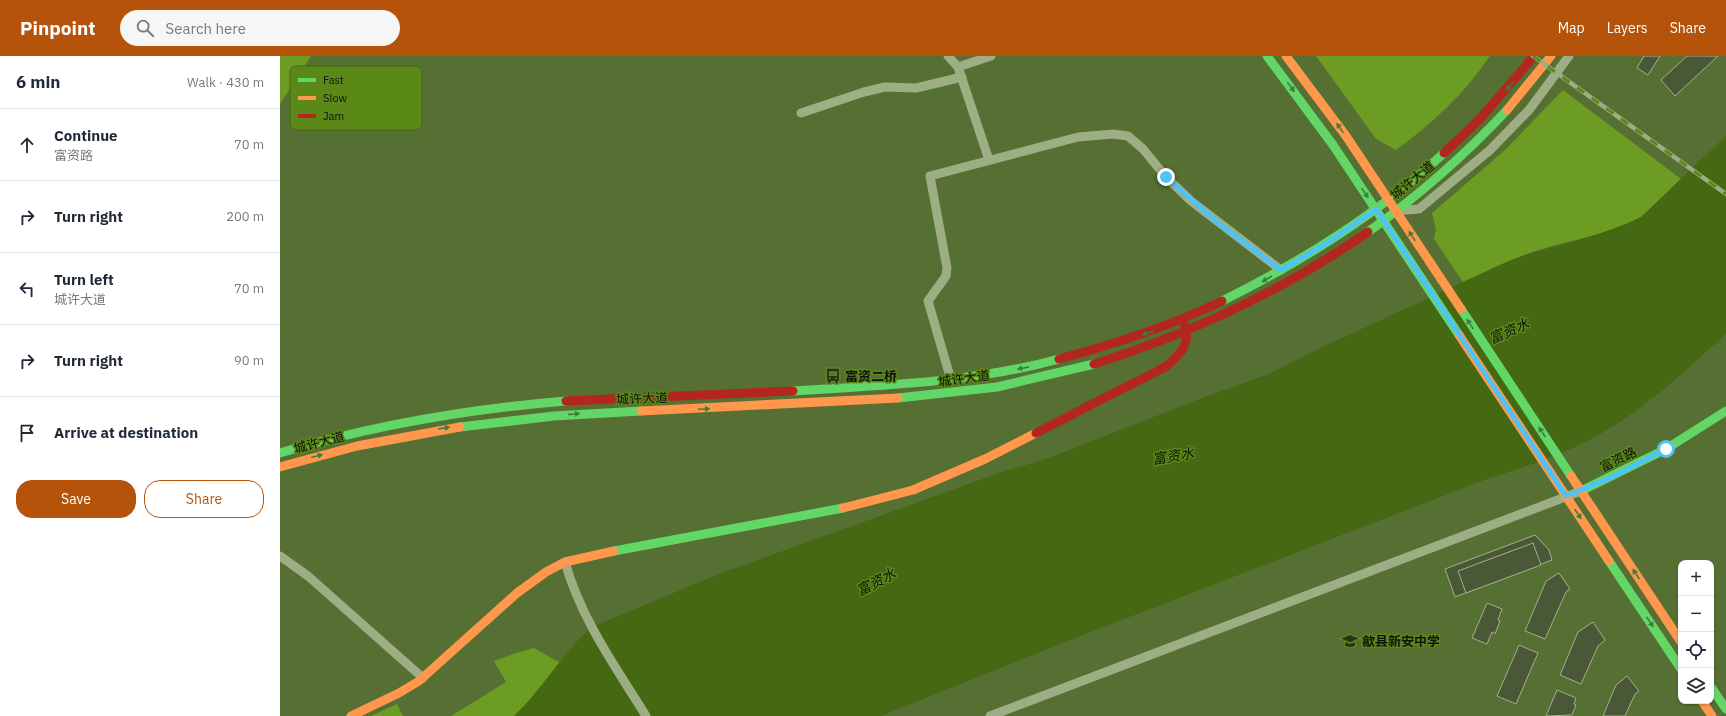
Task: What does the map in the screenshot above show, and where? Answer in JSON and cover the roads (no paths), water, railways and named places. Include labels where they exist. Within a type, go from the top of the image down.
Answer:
[{"type":"main road","points":[[1267,56],[1311,114],[1376,209],[1680,668]]},
{"type":"main road","points":[[1286,56],[1323,104],[1388,200],[1678,637]]},
{"type":"main road","name":"城许大道","points":[[280,452],[388,424],[506,406],[598,399],[703,395],[906,384],[951,380],[994,374],[1061,360],[1129,340],[1182,320],[1229,299],[1327,243],[1376,209],[1424,171],[1472,127],[1506,91],[1534,56]]},
{"type":"main road","name":"城许大道","points":[[280,467],[391,438],[507,420],[599,412],[688,410],[914,397],[976,391],[1037,379],[1098,364],[1188,332],[1266,295],[1334,254],[1395,211],[1476,142],[1516,100],[1551,56]]},
{"type":"main road","points":[[351,716],[399,693],[423,678],[517,593],[546,572],[565,562],[823,513],[882,499],[925,485],[985,459],[1167,366],[1185,349],[1188,332],[1182,320]]},
{"type":"main road","name":"富资路","points":[[1581,491],[1666,449],[1726,410]]},
{"type":"main road","points":[[1714,692],[1726,710]]},
{"type":"main road","points":[[1704,704],[1712,716]]},
{"type":"street","points":[[948,56],[958,66],[989,160]]},
{"type":"street","points":[[958,66],[991,56]]},
{"type":"street","points":[[1395,211],[1419,209],[1490,150],[1529,110],[1569,56]]},
{"type":"street","points":[[801,113],[864,92],[885,87],[916,88],[962,77]]},
{"type":"street","points":[[951,380],[928,301],[946,276],[947,268],[930,176],[1078,136],[1113,134],[1128,136],[1143,149],[1166,177],[1191,201],[1281,270]]},
{"type":"street","points":[[990,716],[1581,491]]},
{"type":"street","points":[[280,556],[308,576],[423,678]]},
{"type":"street","points":[[565,562],[572,587],[590,625],[646,716]]},
{"type":"water","name":"富资水","points":[[1726,136],[1726,334],[1668,386],[1638,410],[1622,421],[1577,446],[1548,458],[1487,479],[1088,633],[881,716],[514,716],[571,648],[592,627],[719,574],[999,473],[1049,458],[1202,398],[1269,374],[1316,350],[1509,261],[1592,236],[1625,224],[1641,217]]},
{"type":"railway","points":[[1533,56],[1726,194]]},
{"type":"place","name":"富资二桥","points":[[833,376]]},
{"type":"place","name":"歙县新安中学","points":[[1350,641]]}]
